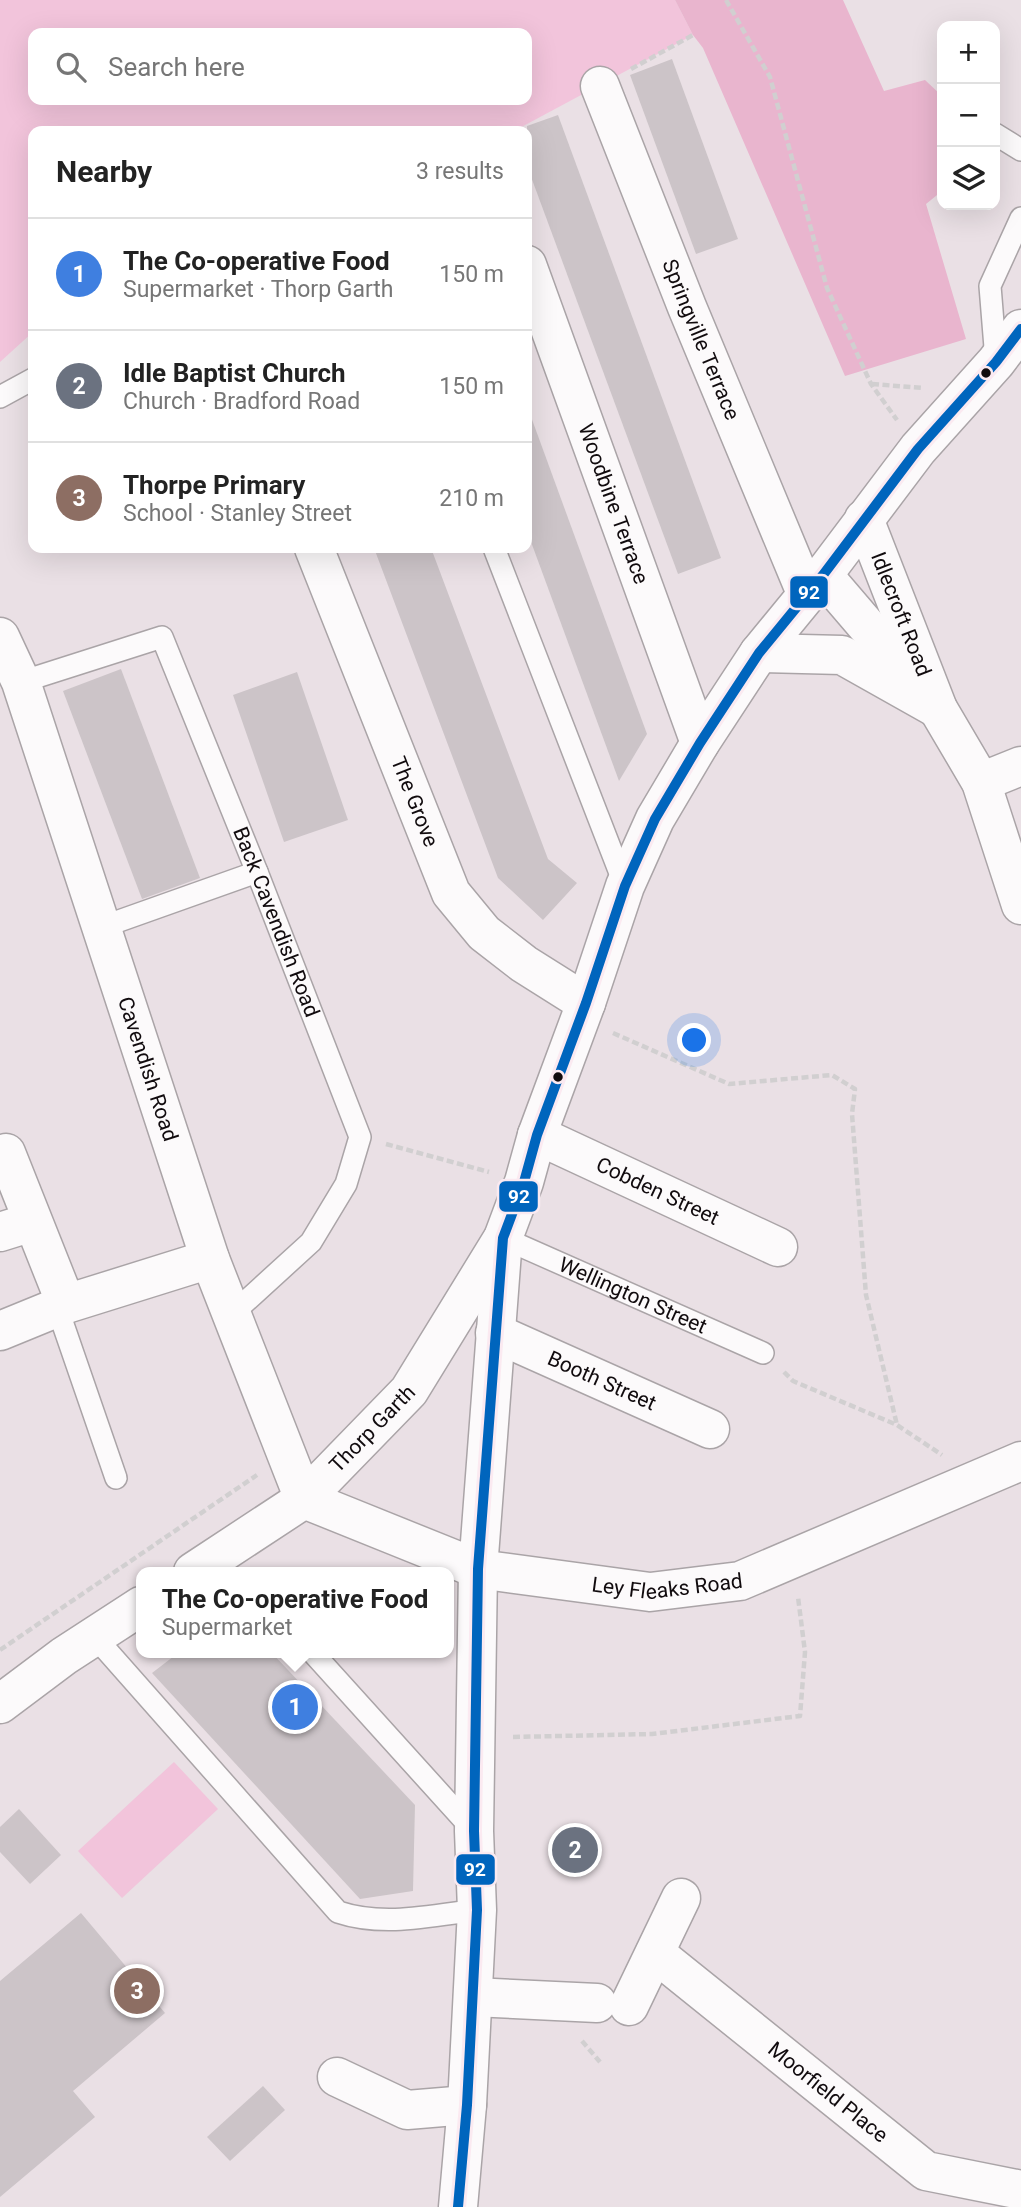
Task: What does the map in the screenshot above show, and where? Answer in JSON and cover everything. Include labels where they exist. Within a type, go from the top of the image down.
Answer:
[{"type":"street","name":"Springville Terrace","points":[[600,86],[692,319],[815,584]]},
{"type":"street","name":"Woodbine Terrace","points":[[532,279],[700,743]]},
{"type":"street","points":[[458,2207],[467,2105],[477,1910],[474,1831],[478,1569],[503,1238],[625,886],[655,819],[700,743],[759,653],[918,449],[996,362],[1021,329]]},
{"type":"street","name":"Idlecroft Road","points":[[864,519],[938,709],[981,782],[1021,905]]},
{"type":"street","name":"The Grove","points":[[316,553],[452,893],[484,933],[583,1011]]},
{"type":"street","name":"Idlecroft Road","points":[[815,584],[938,709]]},
{"type":"street","name":"Cavendish Road","points":[[0,637],[21,682],[211,1259],[304,1499]]},
{"type":"street","name":"Idlecroft Road","points":[[759,653],[842,656],[938,709]]},
{"type":"street","points":[[981,782],[1021,766]]},
{"type":"street","name":"Cobden Street","points":[[537,1135],[778,1247]]},
{"type":"street","points":[[6,1153],[16,1227],[62,1306]]},
{"type":"street","name":"Thorp Garth","points":[[219,1566],[304,1499],[409,1391],[503,1238]]},
{"type":"street","points":[[0,1331],[62,1306],[211,1259]]},
{"type":"street","name":"Booth Street","points":[[495,1333],[710,1429]]},
{"type":"street","name":"Ley Fleaks Road","points":[[304,1499],[478,1569],[650,1592],[740,1581],[1021,1461]]},
{"type":"street","points":[[0,1704],[64,1656],[136,1609]]},
{"type":"street","points":[[473,1997],[613,2004],[655,1953],[681,1898]]},
{"type":"street","name":"Moorfield Place","points":[[655,1953],[926,2171],[1021,2190]]},
{"type":"street","points":[[337,2077],[407,2110],[467,2105]]},
{"type":"lane","points":[[1000,137],[1021,150]]},
{"type":"lane","points":[[996,362],[990,286],[1021,218]]},
{"type":"lane","points":[[0,397],[28,382]]},
{"type":"lane","points":[[496,553],[625,886]]},
{"type":"lane","name":"Back Cavendish Road","points":[[21,682],[162,637],[360,1136]]},
{"type":"lane","points":[[102,928],[257,872]]},
{"type":"lane","points":[[232,1314],[311,1242],[346,1184],[360,1136]]},
{"type":"lane","name":"Wellington Street","points":[[503,1238],[763,1353]]},
{"type":"lane","points":[[62,1306],[116,1478]]},
{"type":"lane","points":[[94,1636],[338,1912],[356,1919],[391,1921],[477,1910]]},
{"type":"lane","points":[[318,1658],[474,1831]]},
{"type":"path","points":[[726,0],[770,77],[827,288],[871,384],[918,449]]},
{"type":"path","points":[[600,86],[693,36]]},
{"type":"path","points":[[583,1011],[729,1084],[832,1075],[855,1088],[852,1114],[866,1295],[897,1425]]},
{"type":"path","points":[[360,1136],[524,1182]]},
{"type":"path","points":[[763,1353],[793,1381],[897,1425],[978,1479]]},
{"type":"path","points":[[0,1650],[287,1455]]},
{"type":"path","points":[[509,1737],[652,1734],[800,1716],[805,1652],[794,1558]]},
{"type":"shaded area","points":[[0,0],[675,0],[693,35],[523,126],[28,126],[28,337],[0,362]]},
{"type":"shaded area","points":[[675,0],[843,0],[884,91],[925,80],[937,91],[937,195],[926,204],[966,339],[845,376],[703,48]]},
{"type":"shaded area","points":[[174,1762],[218,1809],[122,1898],[78,1851]]},
{"type":"building","points":[[672,59],[738,239],[696,254],[630,75]]},
{"type":"building","points":[[558,115],[721,558],[678,574],[532,180],[532,126],[527,126]]},
{"type":"building","points":[[532,419],[647,734],[619,781],[532,545]]},
{"type":"building","points":[[376,553],[433,553],[548,859],[577,883],[543,920],[498,878]]},
{"type":"building","points":[[121,669],[200,878],[142,899],[63,691]]},
{"type":"building","points":[[297,672],[348,820],[284,842],[233,695]]},
{"type":"building","points":[[172,1658],[277,1658],[415,1805],[413,1891],[360,1899],[152,1673]]},
{"type":"building","points":[[19,1809],[61,1855],[30,1884],[0,1852],[0,1827]]},
{"type":"building","points":[[81,1913],[165,2013],[73,2091],[95,2117],[0,2197],[0,1981]]},
{"type":"building","points":[[263,2086],[285,2110],[230,2161],[207,2137]]},
{"type":"transit line","name":"92","points":[[458,2207],[467,2105],[477,1910],[474,1831],[478,1569],[503,1238],[625,886],[655,819],[700,743],[759,653],[823,575],[918,449],[996,362],[1021,329]]},
{"type":"place","name":"The Co-operative Food","points":[[295,1707]]},
{"type":"place","name":"Idle Baptist Church","points":[[575,1850]]},
{"type":"place","name":"Thorpe Primary","points":[[137,1991]]}]
